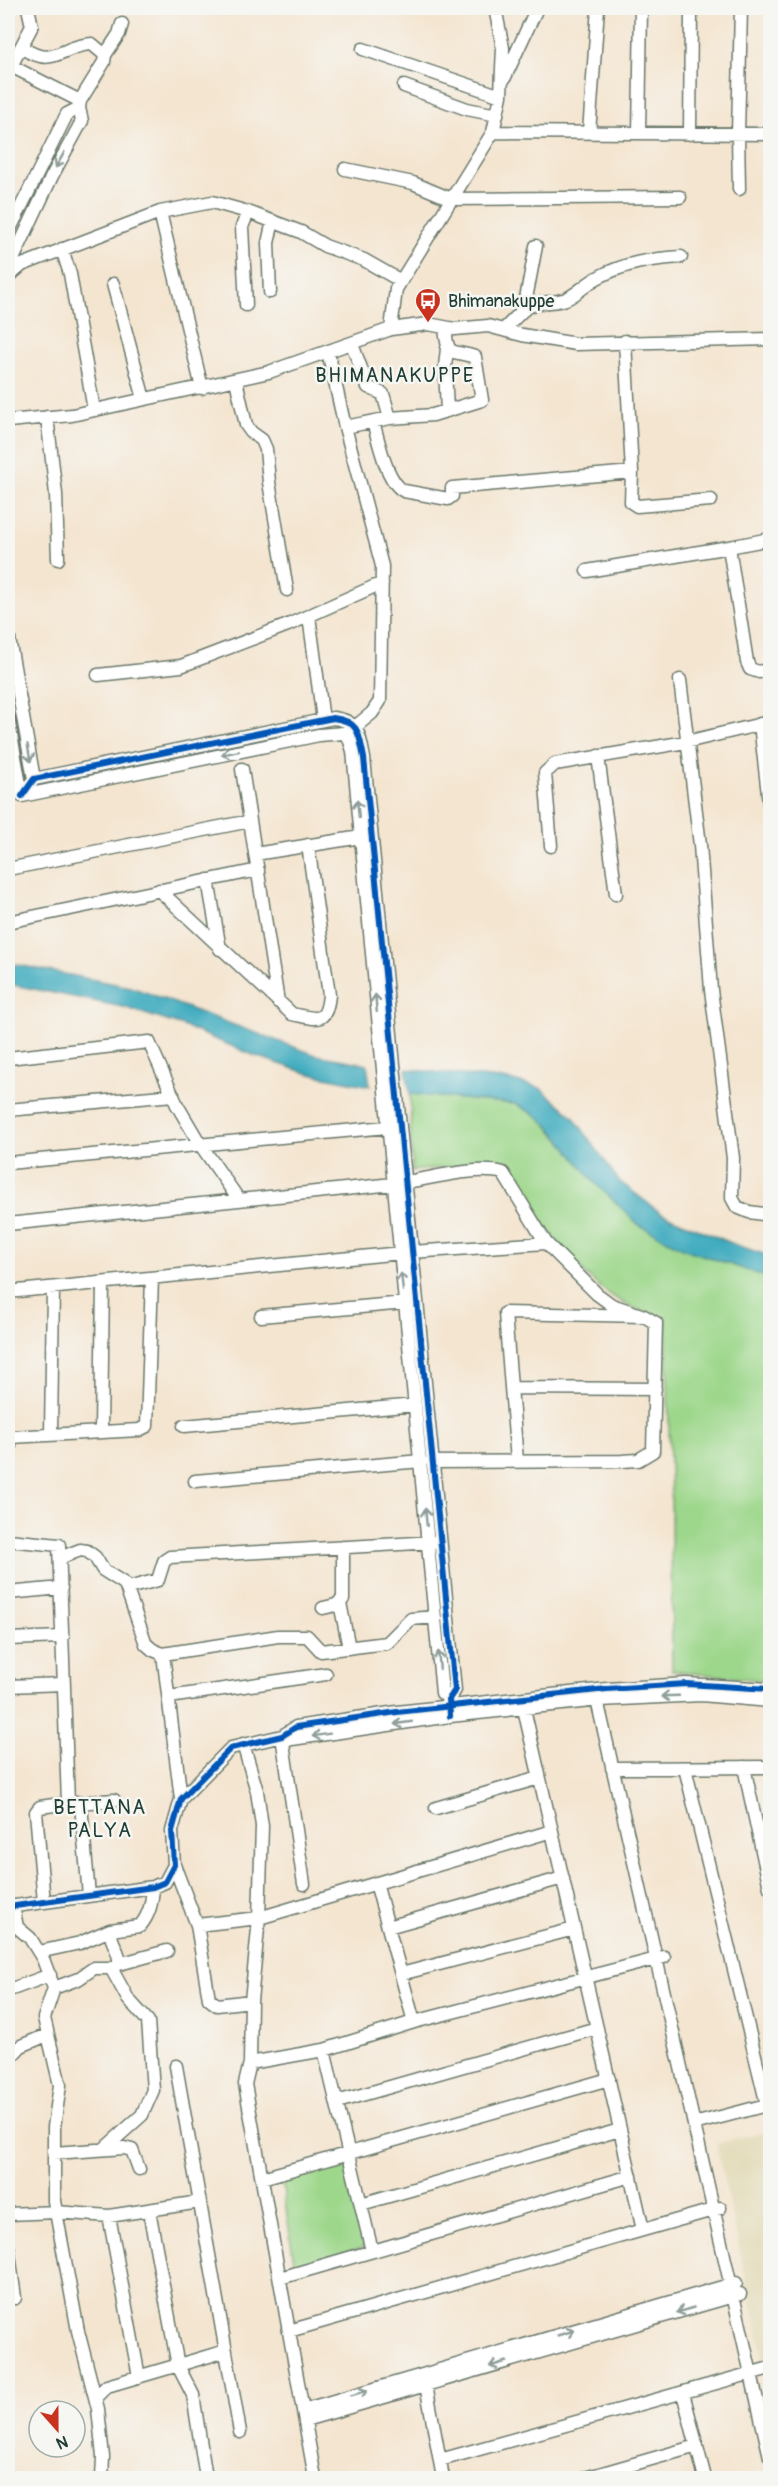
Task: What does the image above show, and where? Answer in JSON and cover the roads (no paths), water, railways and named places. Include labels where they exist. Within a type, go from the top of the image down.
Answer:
[{"type":"street","points":[[28,8],[32,26],[9,67],[79,104]]},
{"type":"street","points":[[391,329],[396,289],[492,132],[501,91],[503,48],[495,8]]},
{"type":"street","points":[[501,91],[537,8]]},
{"type":"street","points":[[589,133],[598,8]]},
{"type":"street","points":[[639,134],[641,8]]},
{"type":"street","points":[[690,134],[691,8]]},
{"type":"street","points":[[739,189],[741,8]]},
{"type":"street","points":[[8,233],[67,114],[79,104],[104,62],[122,24]]},
{"type":"street","points":[[21,47],[40,58],[55,56],[84,44],[92,44],[105,56]]},
{"type":"street","points":[[363,50],[501,91]]},
{"type":"street","points":[[404,86],[467,108],[497,115]]},
{"type":"street","points":[[8,270],[52,176],[82,121],[79,104]]},
{"type":"street","points":[[492,132],[771,134]]},
{"type":"street","points":[[345,169],[413,183],[452,199],[680,197]]},
{"type":"street","points":[[8,277],[22,266],[160,212],[212,202],[248,212],[301,232],[325,246],[364,260],[401,280]]},
{"type":"street","points":[[160,212],[201,388]]},
{"type":"street","points":[[246,305],[242,227],[248,212]]},
{"type":"street","points":[[270,292],[268,243],[273,221]]},
{"type":"street","points":[[503,330],[520,316],[524,309],[536,246]]},
{"type":"street","points":[[62,249],[70,274],[94,410]]},
{"type":"street","points":[[524,309],[546,301],[567,298],[597,278],[618,268],[645,260],[681,257]]},
{"type":"street","points":[[113,284],[144,399]]},
{"type":"street","points":[[8,421],[94,410],[236,380],[269,372],[391,329],[428,324],[455,329],[488,326],[522,336],[576,344],[771,339]]},
{"type":"street","points":[[445,328],[447,411]]},
{"type":"street","points":[[625,341],[634,506],[711,500]]},
{"type":"street","points":[[352,344],[368,387],[383,394],[390,418]]},
{"type":"street","points":[[345,427],[390,418],[433,415],[473,404],[482,398],[475,357],[450,351],[447,348]]},
{"type":"street","points":[[22,796],[320,735],[351,731],[372,713],[380,701],[382,566],[345,427],[328,351]]},
{"type":"street","points":[[236,380],[246,425],[262,440],[267,449],[271,492],[287,590]]},
{"type":"street","points":[[47,417],[56,494],[58,558]]},
{"type":"street","points":[[374,422],[387,468],[400,489],[404,491],[448,499],[452,496],[452,488],[632,472]]},
{"type":"street","points":[[587,572],[771,539]]},
{"type":"street","points":[[729,547],[747,662],[750,669],[759,672],[771,669]]},
{"type":"street","points":[[98,675],[181,666],[309,616],[382,583]]},
{"type":"street","points":[[309,616],[323,720]]},
{"type":"street","points":[[8,633],[34,779]]},
{"type":"street","points":[[680,680],[700,845],[711,990],[732,1158],[732,1198],[737,1207],[749,1212],[771,1215]]},
{"type":"street","points":[[8,718],[22,796]]},
{"type":"street","points":[[22,796],[34,779],[333,718],[346,720],[364,758],[395,1069],[399,1183],[433,1542],[455,1690],[450,1707]]},
{"type":"street","points":[[551,846],[544,772],[555,764],[686,742],[765,723],[771,812]]},
{"type":"street","points":[[351,731],[349,738],[361,837],[387,1127],[399,1183]]},
{"type":"street","points":[[598,756],[616,894]]},
{"type":"street","points":[[242,769],[279,1002]]},
{"type":"street","points":[[8,869],[250,821]]},
{"type":"street","points":[[255,854],[361,837]]},
{"type":"street","points":[[159,890],[292,1014],[317,1019],[324,1017],[328,1012],[329,995],[308,845]]},
{"type":"street","points":[[8,921],[258,870]]},
{"type":"street","points":[[208,880],[220,949]]},
{"type":"street","points":[[8,1058],[149,1042],[173,1095],[200,1144],[239,1200]]},
{"type":"street","points":[[8,1110],[173,1095]]},
{"type":"street","points":[[8,1163],[387,1127]]},
{"type":"street","points":[[8,1224],[494,1171],[503,1173],[546,1243],[597,1294],[612,1305],[644,1316],[656,1323],[658,1332],[653,1450],[646,1457],[638,1460],[426,1462],[195,1481]]},
{"type":"street","points":[[8,1292],[405,1252],[546,1243]]},
{"type":"street","points":[[405,1252],[405,1303],[415,1405],[426,1462]]},
{"type":"street","points":[[8,1460],[9,1436],[139,1430],[148,1424],[152,1278]]},
{"type":"street","points":[[101,1431],[103,1283]]},
{"type":"street","points":[[51,1434],[53,1289]]},
{"type":"street","points":[[261,1316],[405,1303]]},
{"type":"street","points":[[517,1461],[505,1313],[644,1316]]},
{"type":"street","points":[[512,1388],[655,1389]]},
{"type":"street","points":[[184,1426],[415,1405]]},
{"type":"street","points":[[8,1540],[59,1545],[64,1684],[74,1803],[88,1896]]},
{"type":"street","points":[[128,1588],[158,1580],[164,1561],[170,1557],[433,1542]]},
{"type":"street","points":[[433,1542],[435,1617],[442,1693],[450,1707]]},
{"type":"street","points":[[343,1547],[344,1594],[340,1603],[349,1648]]},
{"type":"street","points":[[60,1558],[80,1550],[87,1551],[95,1557],[101,1568],[125,1584],[146,1644],[163,1654],[278,1636],[306,1636],[321,1651],[387,1643],[411,1619],[435,1617]]},
{"type":"street","points":[[8,1593],[61,1588]]},
{"type":"street","points":[[323,1608],[340,1603]]},
{"type":"street","points":[[8,1639],[63,1636]]},
{"type":"street","points":[[163,1654],[181,1799],[172,1831],[174,1864],[197,1925],[211,2002],[217,2005],[251,2001]]},
{"type":"street","points":[[169,1697],[326,1674]]},
{"type":"street","points":[[8,1686],[64,1684]]},
{"type":"street","points":[[181,1799],[231,1748],[282,1736],[296,1727],[607,1689],[686,1684],[771,1689]]},
{"type":"street","points":[[450,1707],[524,1709],[601,1700],[701,1695],[771,1701]]},
{"type":"street","points":[[601,1700],[736,2289],[760,2371],[769,2427],[771,2457]]},
{"type":"street","points":[[524,1709],[644,2230]]},
{"type":"street","points":[[282,1736],[304,1884]]},
{"type":"street","points":[[243,1744],[257,1791],[262,1826],[259,1918],[251,2001],[250,2063],[246,2084],[266,2176]]},
{"type":"street","points":[[744,1767],[771,1888]]},
{"type":"street","points":[[616,1768],[771,1767]]},
{"type":"street","points":[[685,1768],[769,2104],[698,2123]]},
{"type":"street","points":[[436,1808],[540,1778]]},
{"type":"street","points":[[44,1902],[36,1812],[40,1807],[114,1800]]},
{"type":"street","points":[[197,1925],[259,1918],[552,1831]]},
{"type":"street","points":[[102,2478],[103,2457],[96,2397],[78,2331],[54,2201],[54,2127],[60,2085],[44,2018],[54,1988],[39,1952],[30,1938],[18,1927],[10,1906],[153,1887],[165,1882],[174,1864]]},
{"type":"street","points":[[388,1927],[563,1878]]},
{"type":"street","points":[[376,1883],[414,2022]]},
{"type":"street","points":[[39,1952],[80,1943],[110,1930],[140,1926],[147,1917],[153,1899],[153,1887]]},
{"type":"street","points":[[401,1974],[574,1929]]},
{"type":"street","points":[[110,1930],[110,1936],[120,1958],[115,1966]]},
{"type":"street","points":[[54,1988],[78,1979],[94,1968],[115,1966],[167,1951]]},
{"type":"street","points":[[250,2063],[324,2050],[414,2022],[660,1958]]},
{"type":"street","points":[[104,2149],[142,2115],[153,2090],[148,2021],[128,1999],[115,1966]]},
{"type":"street","points":[[12,1989],[50,1975]]},
{"type":"street","points":[[336,2102],[597,2028]]},
{"type":"street","points":[[8,2060],[21,2046],[47,2035]]},
{"type":"street","points":[[324,2050],[372,2251]]},
{"type":"street","points":[[250,2063],[266,2176],[307,2414],[315,2478]]},
{"type":"street","points":[[176,2066],[240,2432]]},
{"type":"street","points":[[266,2176],[609,2079]]},
{"type":"street","points":[[361,2204],[620,2130]]},
{"type":"street","points":[[54,2153],[114,2147],[132,2150],[140,2169]]},
{"type":"street","points":[[283,2277],[631,2176]]},
{"type":"street","points":[[8,2214],[56,2212],[109,2216],[200,2202]]},
{"type":"street","points":[[293,2330],[718,2209]]},
{"type":"street","points":[[149,2210],[178,2366],[193,2395],[206,2478]]},
{"type":"street","points":[[109,2216],[139,2377]]},
{"type":"street","points":[[8,2246],[15,2298]]},
{"type":"street","points":[[307,2414],[736,2289]]},
{"type":"street","points":[[96,2397],[108,2386],[225,2351]]},
{"type":"street","points":[[440,2460],[760,2371]]},
{"type":"street","points":[[425,2380],[443,2478]]},
{"type":"street","points":[[683,2392],[705,2478]]},
{"type":"street","points":[[307,2414],[323,2478]]},
{"type":"street","points":[[585,2478],[697,2446]]},
{"type":"water","points":[[8,963],[131,987],[316,1055],[367,1064],[370,1086],[310,1074],[253,1055],[183,1026],[123,1007],[8,984]]},
{"type":"water","points":[[406,1069],[509,1080],[540,1088],[573,1116],[619,1181],[661,1213],[736,1245],[770,1256],[770,1278],[685,1249],[639,1225],[595,1183],[557,1135],[539,1117],[516,1104],[410,1094]]},
{"type":"place","name":"Bhimanakuppe","points":[[428,324]]},
{"type":"district","name":"BHIMANAKUPPE","points":[[395,375]]},
{"type":"district","name":"BETTANA PALYA","points":[[100,1818]]}]
